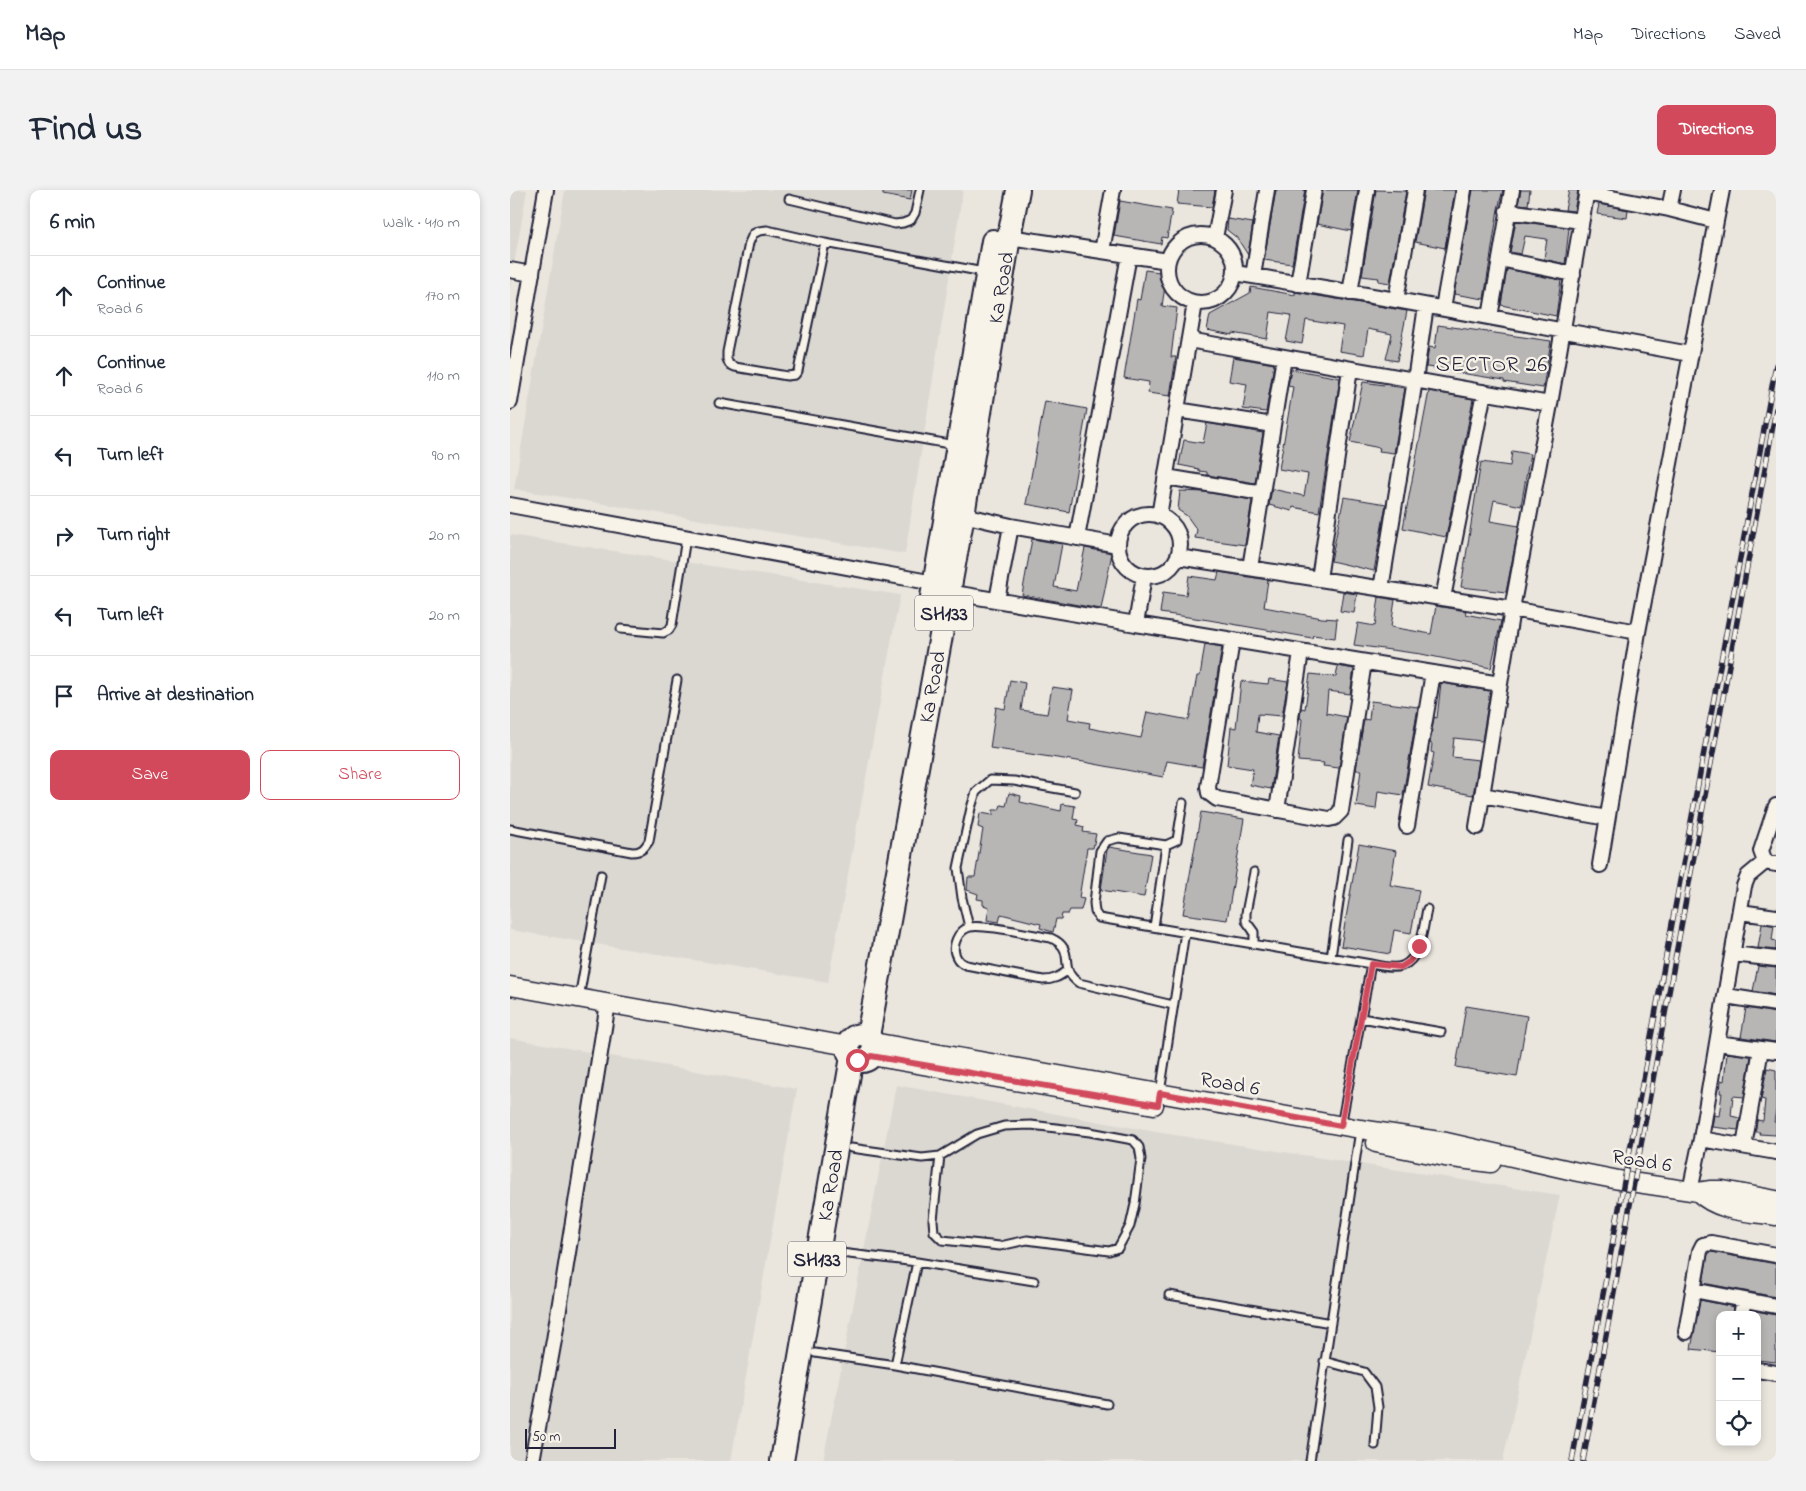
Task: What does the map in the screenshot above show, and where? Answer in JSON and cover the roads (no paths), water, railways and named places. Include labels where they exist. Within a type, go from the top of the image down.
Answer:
[{"type":"main road","name":"Ka Road","points":[[782,1461],[862,1048],[941,587],[958,445],[987,272],[1003,190]]},
{"type":"main road","name":"Ka Road","points":[[941,587],[963,515],[1018,190]]},
{"type":"main road","name":"Ka Road","points":[[797,1461],[851,1148],[862,1048]]},
{"type":"street","points":[[510,402],[546,190]]},
{"type":"street","points":[[1102,251],[1113,190]]},
{"type":"street","points":[[1215,238],[1224,190]]},
{"type":"street","points":[[1253,276],[1267,190]]},
{"type":"street","points":[[1298,284],[1314,190]]},
{"type":"street","points":[[1350,293],[1367,190]]},
{"type":"street","points":[[1396,300],[1415,190]]},
{"type":"street","points":[[1444,308],[1464,190]]},
{"type":"street","points":[[1490,317],[1512,190]]},
{"type":"street","points":[[1669,209],[1673,190]]},
{"type":"street","points":[[1600,865],[1638,632],[1722,190]]},
{"type":"street","points":[[1477,827],[1512,609],[1563,331],[1586,192],[1716,221]]},
{"type":"street","points":[[1507,211],[1581,221]]},
{"type":"street","points":[[1204,235],[1215,238],[1225,244],[1232,253],[1235,263],[1232,285],[1225,293],[1211,301],[1195,303],[1186,300],[1172,286],[1168,277],[1168,261],[1174,248],[1183,240],[1193,236],[1204,235]]},
{"type":"street","points":[[1009,237],[1168,261]]},
{"type":"street","points":[[1077,538],[1128,255]]},
{"type":"street","points":[[1500,259],[1573,274]]},
{"type":"street","points":[[510,270],[532,274]]},
{"type":"street","points":[[1235,273],[1444,308],[1690,354]]},
{"type":"street","points":[[1159,516],[1195,303]]},
{"type":"street","points":[[1381,589],[1426,306]]},
{"type":"street","points":[[1189,340],[1550,404]]},
{"type":"street","points":[[1250,568],[1284,357]]},
{"type":"street","points":[[1319,579],[1350,369]]},
{"type":"street","points":[[1443,598],[1484,392]]},
{"type":"street","points":[[1177,410],[1273,425]]},
{"type":"street","points":[[1166,477],[1262,494]]},
{"type":"street","points":[[510,505],[941,587],[997,600],[1232,641],[1500,684]]},
{"type":"street","points":[[1150,514],[1168,520],[1180,537],[1181,547],[1174,565],[1167,571],[1158,575],[1144,576],[1131,571],[1124,564],[1118,545],[1124,527],[1131,520],[1150,514]]},
{"type":"street","points":[[963,515],[1011,526],[1118,545]]},
{"type":"street","points":[[997,600],[1011,526]]},
{"type":"street","points":[[1178,557],[1512,609],[1638,632]]},
{"type":"street","points":[[1136,624],[1144,576]]},
{"type":"street","points":[[1232,641],[1208,787],[1209,793],[1217,799],[1329,819],[1334,818],[1341,811],[1364,662]]},
{"type":"street","points":[[1277,810],[1301,652]]},
{"type":"street","points":[[1406,826],[1433,673]]},
{"type":"street","points":[[1482,795],[1607,818]]},
{"type":"street","points":[[1694,1192],[1701,1139],[1744,886],[1748,876],[1771,863],[1762,852],[1776,806]]},
{"type":"street","points":[[1740,912],[1776,917]]},
{"type":"street","points":[[1733,954],[1776,959]]},
{"type":"street","name":"Road 6","points":[[510,986],[1359,1134],[1446,1142],[1578,1172],[1694,1192],[1723,1190],[1776,1200]]},
{"type":"street","points":[[1726,996],[1776,1004]]},
{"type":"street","points":[[532,1461],[554,1340],[608,1003]]},
{"type":"street","points":[[1717,1043],[1776,1052]]},
{"type":"street","points":[[1744,1146],[1761,1049]]},
{"type":"street","name":"Road 6","points":[[1159,1099],[1341,1126],[1359,1134]]},
{"type":"street","points":[[1701,1139],[1776,1152]]},
{"type":"street","name":"Road 6","points":[[1694,1192],[1716,1205],[1776,1216]]},
{"type":"street","points":[[1686,1332],[1700,1251],[1704,1245],[1711,1243],[1776,1254]]},
{"type":"street","points":[[1693,1290],[1776,1306]]},
{"type":"street","points":[[1742,1311],[1744,1300]]},
{"type":"street","points":[[1761,1371],[1776,1373]]},
{"type":"lane","points":[[789,199],[895,224],[911,220],[915,213],[920,190]]},
{"type":"lane","points":[[825,243],[798,371],[795,375],[787,376],[735,367],[730,364],[727,359],[727,352],[749,243],[753,234],[759,231],[767,230],[825,243],[987,272]]},
{"type":"lane","points":[[719,403],[958,445]]},
{"type":"lane","points":[[621,629],[654,634],[669,630],[672,625],[686,538]]},
{"type":"lane","points":[[510,829],[632,852],[639,852],[645,848],[649,841],[677,680]]},
{"type":"lane","points":[[970,927],[962,898],[958,868],[976,792],[990,780],[1014,781],[1076,792]]},
{"type":"lane","points":[[1183,803],[1177,840],[1166,845],[1119,838],[1107,841],[1100,851],[1094,903],[1095,912],[1099,918],[1371,964],[1401,967],[1410,961],[1419,946],[1427,909]]},
{"type":"lane","points":[[1330,957],[1348,840]]},
{"type":"lane","points":[[1154,927],[1166,845]]},
{"type":"lane","points":[[1254,872],[1246,921],[1254,932],[1254,944]]},
{"type":"lane","points":[[579,998],[601,875]]},
{"type":"lane","points":[[1067,971],[1051,980],[1042,980],[966,965],[956,958],[957,936],[963,930],[970,927],[1051,938],[1059,941],[1066,955],[1067,971],[1073,979],[1087,986],[1173,1005]]},
{"type":"lane","points":[[1159,1099],[1185,932]]},
{"type":"lane","points":[[1341,1126],[1371,964]]},
{"type":"lane","points":[[1361,1018],[1441,1032]]},
{"type":"lane","points":[[851,1148],[922,1158],[940,1156],[977,1134],[1004,1126],[1031,1125],[1090,1132],[1134,1140],[1139,1146],[1141,1159],[1130,1226],[1118,1248],[1109,1251],[1027,1240],[1000,1246],[942,1240],[934,1232],[933,1220],[940,1156]]},
{"type":"lane","points":[[1310,1461],[1359,1134]]},
{"type":"lane","points":[[832,1252],[917,1262],[1034,1280]]},
{"type":"lane","points":[[895,1365],[917,1262]]},
{"type":"lane","points":[[1168,1295],[1331,1323]]},
{"type":"lane","points":[[815,1353],[895,1365],[1107,1404]]},
{"type":"lane","points":[[1324,1362],[1364,1372],[1375,1387],[1378,1407],[1375,1445]]},
{"type":"railway","points":[[1572,1461],[1776,365]]},
{"type":"railway","points":[[1583,1461],[1776,409]]},
{"type":"district","name":"SECTOR 26","points":[[1492,363]]}]
